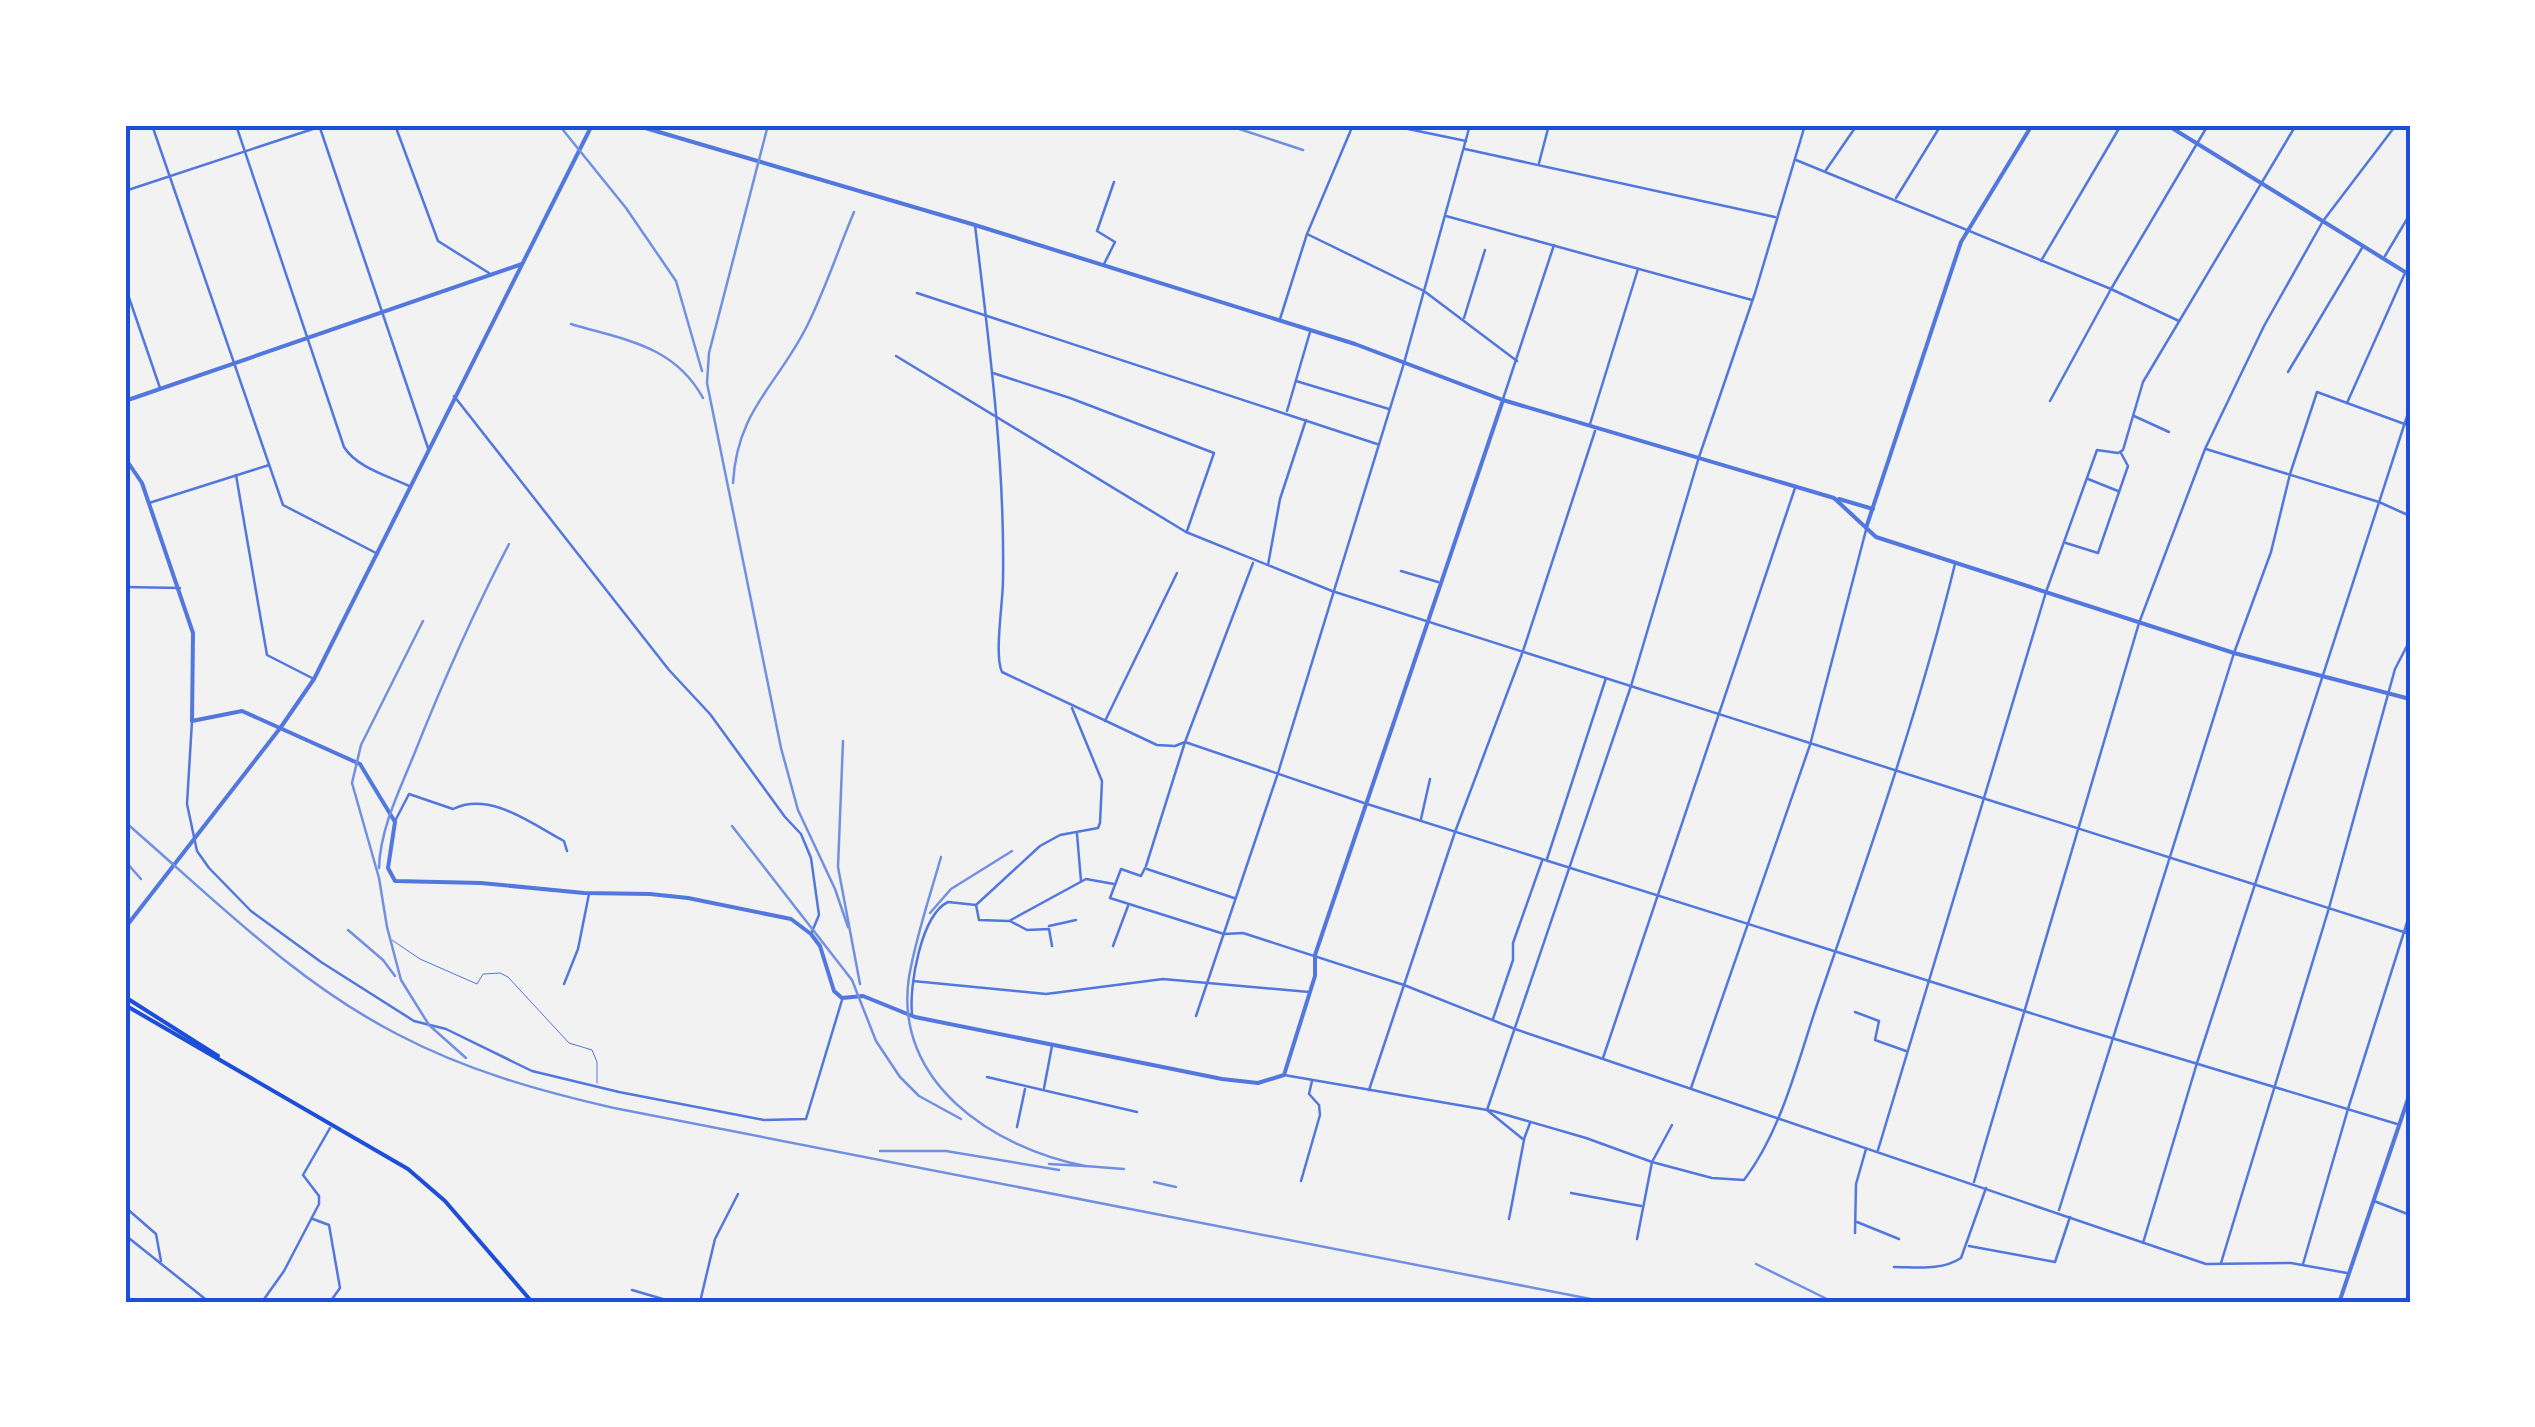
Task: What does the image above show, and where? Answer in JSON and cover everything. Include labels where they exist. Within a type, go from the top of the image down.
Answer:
[{"type":"main road","points":[[125,997],[423,1180],[532,1302]]},
{"type":"main road","points":[[125,1004],[230,1064]]},
{"type":"street","points":[[152,125],[283,505],[378,554]]},
{"type":"street","points":[[236,125],[349,456],[410,486]]},
{"type":"street","points":[[395,125],[438,241],[491,274]]},
{"type":"street","points":[[125,928],[314,680],[592,125]]},
{"type":"street","points":[[635,125],[1279,320],[1502,400],[1872,509]]},
{"type":"street","points":[[1279,320],[1306,234],[1353,125]]},
{"type":"street","points":[[1390,125],[1466,141]]},
{"type":"street","points":[[1196,1016],[1278,772],[1404,363],[1470,125]]},
{"type":"street","points":[[1539,164],[1549,125]]},
{"type":"street","points":[[1487,1110],[1631,686],[1805,125]]},
{"type":"street","points":[[1826,171],[1857,125]]},
{"type":"street","points":[[1895,200],[1941,125]]},
{"type":"street","points":[[1691,1088],[1810,745],[1866,528],[1966,232],[2032,125]]},
{"type":"street","points":[[2040,260],[2121,125]]},
{"type":"street","points":[[2167,125],[2408,274],[2348,403]]},
{"type":"street","points":[[2050,402],[2111,289],[2208,125]]},
{"type":"street","points":[[2121,452],[2143,382],[2296,125]]},
{"type":"street","points":[[1973,1183],[2139,623],[2205,448],[2264,326],[2322,221],[2396,125]]},
{"type":"street","points":[[125,191],[321,126],[428,448]]},
{"type":"street","points":[[1464,148],[1777,218]]},
{"type":"street","points":[[1795,159],[2111,289],[2179,321]]},
{"type":"street","points":[[1104,266],[1115,242],[1097,231],[1114,182]]},
{"type":"street","points":[[2383,258],[2410,214]]},
{"type":"street","points":[[1445,216],[1753,300]]},
{"type":"street","points":[[975,225],[1004,512],[1003,622],[998,651],[1002,672],[1158,744],[1175,746],[1185,742],[1420,821],[2398,1124]]},
{"type":"street","points":[[1306,234],[1424,290],[1516,361]]},
{"type":"street","points":[[1284,1075],[1310,992],[1315,956],[1364,803],[1555,244]]},
{"type":"street","points":[[2288,372],[2363,246]]},
{"type":"street","points":[[1464,320],[1484,250]]},
{"type":"street","points":[[125,402],[522,264]]},
{"type":"street","points":[[1369,1092],[1455,832],[1523,651],[1638,268]]},
{"type":"street","points":[[125,286],[160,388]]},
{"type":"street","points":[[918,292],[1378,444]]},
{"type":"street","points":[[1287,414],[1310,330]]},
{"type":"street","points":[[896,356],[1186,532],[1332,592],[2410,934]]},
{"type":"street","points":[[992,373],[1070,398],[1214,454],[1186,532]]},
{"type":"street","points":[[1296,381],[1389,409]]},
{"type":"street","points":[[2059,1212],[2234,653],[2270,552],[2317,392],[2410,426]]},
{"type":"street","points":[[454,396],[669,670],[710,714],[784,817],[801,834],[811,858],[819,915],[811,934]]},
{"type":"street","points":[[2143,1243],[2197,1063],[2410,406]]},
{"type":"street","points":[[2132,416],[2170,432]]},
{"type":"street","points":[[1268,567],[1280,499],[1306,420]]},
{"type":"street","points":[[2205,448],[2379,502],[2410,516]]},
{"type":"street","points":[[1878,1152],[2046,592],[2064,542],[2087,479],[2098,450],[2121,452],[2129,462],[2098,553],[2064,542]]},
{"type":"street","points":[[125,458],[136,470],[193,633],[188,820],[197,851],[251,911],[414,1022],[446,1029],[532,1071],[764,1120],[806,1119],[842,998]]},
{"type":"street","points":[[148,503],[269,465]]},
{"type":"street","points":[[236,475],[267,654],[314,680]]},
{"type":"street","points":[[2087,479],[2119,491]]},
{"type":"street","points":[[1603,1058],[1795,486]]},
{"type":"street","points":[[1834,498],[1876,538],[2234,653],[2410,700]]},
{"type":"street","points":[[1254,561],[1185,742],[1142,876],[1121,869],[1110,898],[1224,934],[1243,933],[1404,985],[1515,1029],[2206,1264],[2303,1264],[2348,1273]]},
{"type":"street","points":[[566,851],[564,841],[490,804],[470,801],[453,809],[409,794],[395,822],[388,868],[395,882],[481,883],[688,898],[791,919],[820,946],[834,991],[842,998],[863,996],[914,1016],[1222,1079],[1258,1083],[1284,1075],[1487,1110],[1652,1162],[1712,1178],[1744,1180],[1778,1117],[1897,772],[1956,563]]},
{"type":"street","points":[[1400,571],[1439,582]]},
{"type":"street","points":[[1104,722],[1176,573]]},
{"type":"street","points":[[125,587],[180,588]]},
{"type":"street","points":[[2221,1265],[2329,908],[2396,669],[2410,640]]},
{"type":"street","points":[[1492,1020],[1513,960],[1513,944],[1606,678]]},
{"type":"street","points":[[914,1016],[912,982],[934,913],[948,902],[976,905],[1040,846],[1060,835],[1098,828],[1102,781],[1071,706]]},
{"type":"street","points":[[192,721],[242,711],[360,764],[395,822]]},
{"type":"street","points":[[1420,821],[1430,779]]},
{"type":"street","points":[[1077,832],[1082,881]]},
{"type":"street","points":[[1145,868],[1236,898]]},
{"type":"street","points":[[1009,921],[1082,881],[1092,878],[1116,884]]},
{"type":"street","points":[[564,984],[578,949],[590,893]]},
{"type":"street","points":[[1113,946],[1128,904]]},
{"type":"street","points":[[976,905],[980,920],[1009,921],[1027,930],[1076,920]]},
{"type":"street","points":[[2303,1264],[2410,913]]},
{"type":"street","points":[[1046,928],[1052,946]]},
{"type":"street","points":[[912,982],[1046,994],[1163,979],[1310,992]]},
{"type":"street","points":[[1855,1012],[1879,1021],[1876,1040],[1908,1052]]},
{"type":"street","points":[[1044,1090],[1052,1045]]},
{"type":"street","points":[[987,1077],[1137,1112]]},
{"type":"street","points":[[1301,1181],[1320,1115],[1319,1105],[1309,1094],[1312,1081]]},
{"type":"street","points":[[1017,1127],[1026,1088]]},
{"type":"street","points":[[2355,1302],[2339,1301],[2410,1093]]},
{"type":"street","points":[[1487,1110],[1524,1140]]},
{"type":"street","points":[[1509,1219],[1530,1122]]},
{"type":"street","points":[[262,1302],[284,1271],[320,1199],[304,1172],[332,1124]]},
{"type":"street","points":[[1637,1239],[1652,1162],[1672,1125]]},
{"type":"street","points":[[1855,1233],[1856,1184],[1866,1148]]},
{"type":"street","points":[[1894,1266],[1936,1268],[1952,1264],[1967,1246],[1986,1188]]},
{"type":"street","points":[[1571,1193],[1642,1207]]},
{"type":"street","points":[[700,1302],[715,1240],[738,1194]]},
{"type":"street","points":[[2372,1201],[2410,1214]]},
{"type":"street","points":[[125,1207],[156,1234],[162,1265]]},
{"type":"street","points":[[1967,1246],[2055,1262],[2070,1217]]},
{"type":"street","points":[[312,1218],[329,1225],[334,1242],[340,1288],[330,1302]]},
{"type":"street","points":[[1856,1222],[1899,1240]]},
{"type":"street","points":[[125,1235],[209,1302]]},
{"type":"street","points":[[632,1290],[672,1302]]},
{"type":"street","points":[[519,1302],[525,1292]]},
{"type":"lane","points":[[392,940],[420,958],[477,984],[482,974],[500,973],[508,977],[569,1042],[592,1050],[597,1062],[596,1087]]},
{"type":"railway","points":[[559,125],[626,208],[676,281],[702,371]]},
{"type":"railway","points":[[768,125],[709,353],[707,383],[781,748],[798,810],[848,927]]},
{"type":"railway","points":[[1227,125],[1303,150]]},
{"type":"railway","points":[[733,483],[736,458],[750,417],[807,326],[854,212]]},
{"type":"railway","points":[[571,324],[646,347],[678,366],[703,398]]},
{"type":"railway","points":[[379,868],[396,797],[458,649],[509,544]]},
{"type":"railway","points":[[423,621],[361,745],[352,783],[379,878],[401,980],[429,1025],[466,1058]]},
{"type":"railway","points":[[843,741],[838,867],[860,984]]},
{"type":"railway","points":[[125,822],[255,936],[323,989],[423,1047],[503,1078],[614,1108],[1606,1302]]},
{"type":"railway","points":[[732,826],[852,980],[876,1041],[900,1077],[919,1096],[961,1119]]},
{"type":"railway","points":[[930,913],[951,889],[1012,851]]},
{"type":"railway","points":[[941,857],[909,977],[908,1015],[917,1048],[933,1078],[956,1104],[985,1126],[1016,1144],[1085,1166],[1049,1164]]},
{"type":"railway","points":[[125,861],[141,879]]},
{"type":"railway","points":[[348,930],[383,960],[395,976]]},
{"type":"railway","points":[[880,1151],[946,1151],[1059,1170]]},
{"type":"railway","points":[[1085,1166],[1124,1169]]},
{"type":"railway","points":[[1154,1182],[1176,1187]]},
{"type":"railway","points":[[1756,1264],[1833,1302]]}]
